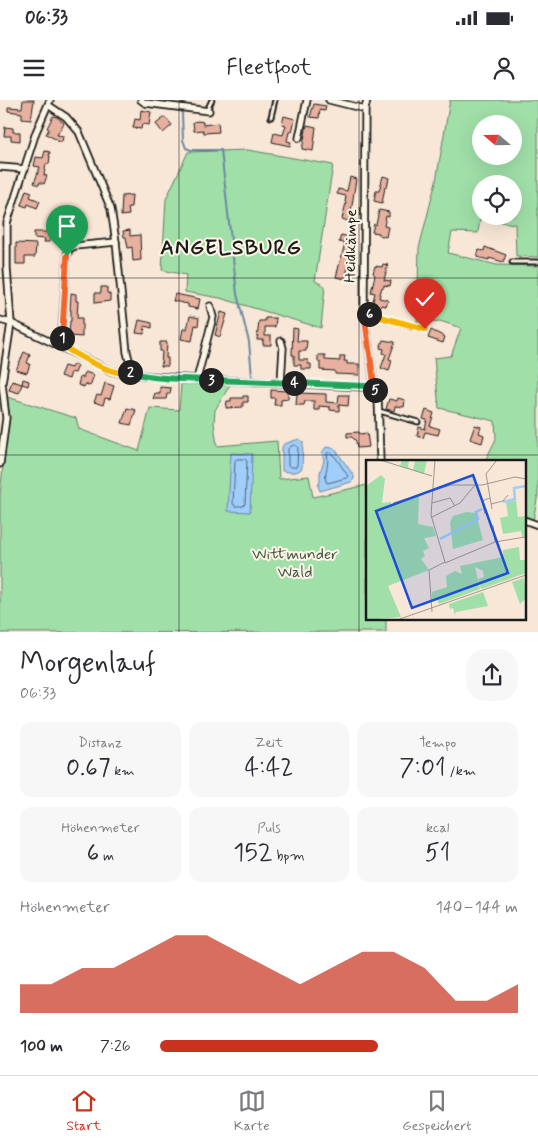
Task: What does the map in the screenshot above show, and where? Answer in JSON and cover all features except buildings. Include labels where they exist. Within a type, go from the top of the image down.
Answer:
[{"type":"street","points":[[141,100],[145,103],[208,111]]},
{"type":"street","points":[[299,138],[307,100]]},
{"type":"street","points":[[329,100],[365,109]]},
{"type":"street","name":"Heidkämpe","points":[[367,100],[365,109],[364,313],[373,390],[378,396],[380,460]]},
{"type":"street","points":[[0,464],[6,418],[2,374],[11,323],[6,232],[9,215],[36,132],[49,103],[70,121],[79,132],[111,209],[127,352],[132,371],[135,374],[197,379],[366,386],[373,390]]},
{"type":"street","points":[[0,167],[24,169]]},
{"type":"street","points":[[62,346],[67,256],[70,249],[75,246],[116,242]]},
{"type":"street","points":[[197,379],[212,317],[210,306]]},
{"type":"street","points":[[0,320],[11,323],[111,370],[126,374],[132,371]]},
{"type":"street","points":[[281,341],[284,348],[281,382]]},
{"type":"street","points":[[526,521],[538,525]]},
{"type":"lane","points":[[208,111],[212,100]]},
{"type":"lane","points":[[271,117],[275,100]]},
{"type":"lane","points":[[512,262],[538,262]]},
{"type":"lane","points":[[364,313],[425,329]]},
{"type":"lane","points":[[379,411],[418,422]]},
{"type":"green space","points":[[450,100],[538,100],[538,257],[516,256],[515,225],[522,225],[522,175],[472,175],[472,225],[479,225],[478,233],[452,232],[448,253],[497,265],[538,266],[538,494],[533,521],[526,519],[526,460],[486,460],[496,439],[495,421],[439,408],[434,358],[451,356],[461,328],[440,321],[417,323],[419,248],[436,181]]},
{"type":"green space","points":[[248,150],[333,165],[315,281],[325,286],[321,328],[220,298],[185,292],[186,275],[162,270],[166,199],[188,152]]},
{"type":"green space","name":"Wittmunder Wald","points":[[181,384],[230,385],[215,410],[214,423],[217,446],[277,441],[279,479],[309,476],[313,497],[366,485],[366,620],[386,620],[386,632],[0,632],[0,495],[8,416],[7,397],[76,418],[79,429],[139,451],[150,408],[179,410]]},
{"type":"water","points":[[299,439],[303,442],[302,468],[296,472],[282,471],[282,447],[284,444]]},
{"type":"water","points":[[326,447],[335,449],[354,476],[354,479],[351,482],[320,491],[318,486],[324,461],[322,453]]},
{"type":"water","points":[[231,453],[252,454],[250,512],[228,511]]},
{"type":"waterway","points":[[182,113],[183,140],[186,148],[191,150],[221,150],[237,294],[249,342],[252,376]]},
{"type":"district","name":"ANGELSBURG","points":[[231,248]]},
{"type":"route","points":[[67,256],[62,346],[93,363],[120,374],[132,371],[135,374],[149,376],[366,386],[375,391],[364,313],[425,329]]}]
